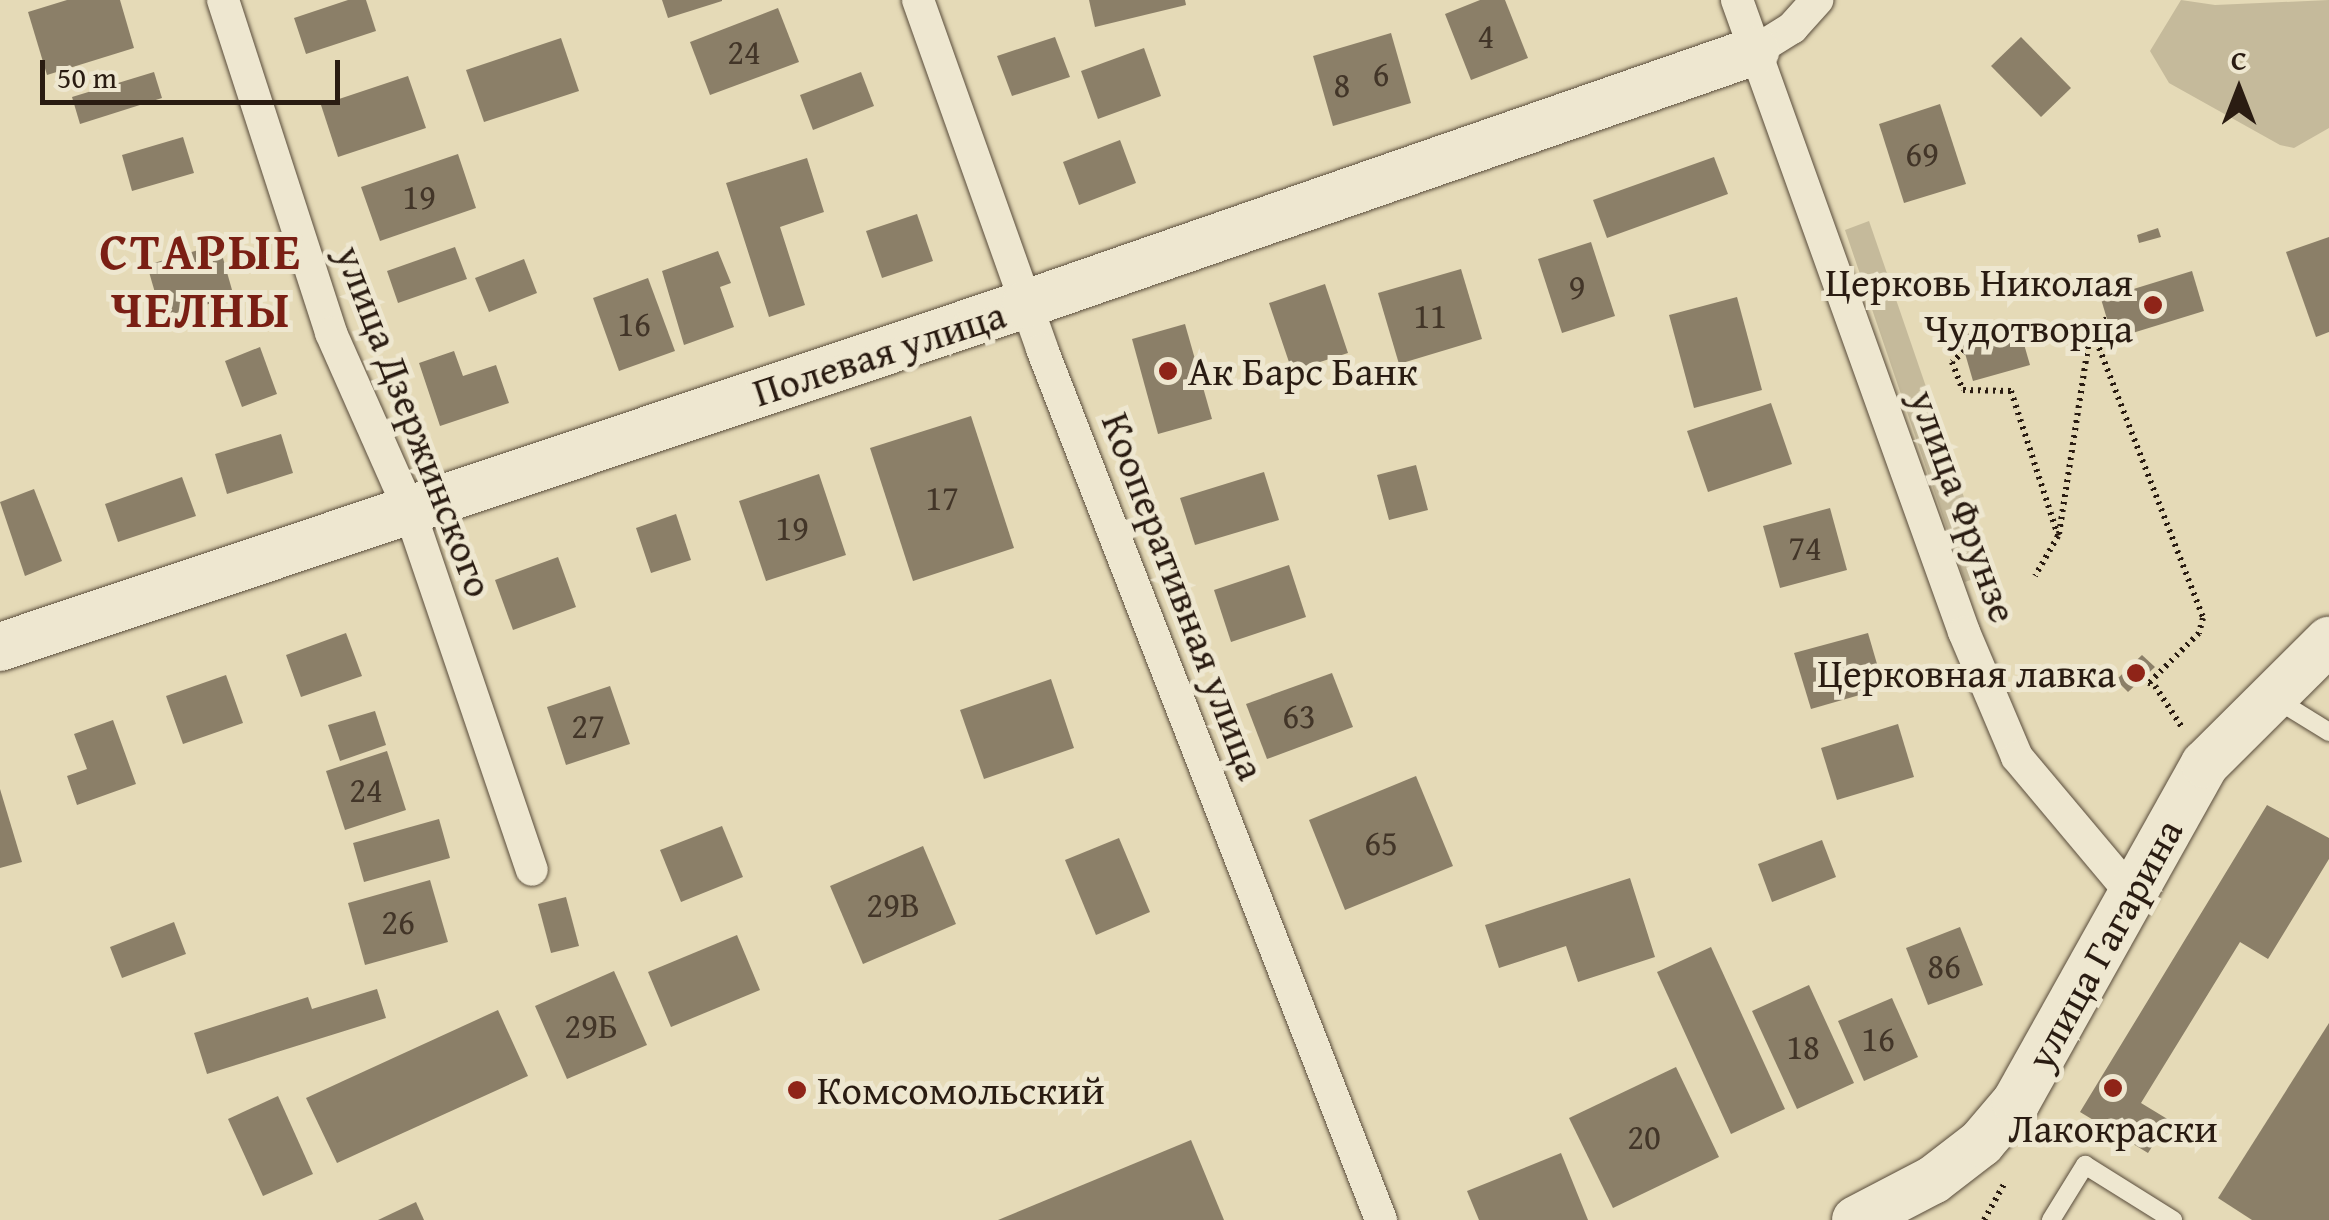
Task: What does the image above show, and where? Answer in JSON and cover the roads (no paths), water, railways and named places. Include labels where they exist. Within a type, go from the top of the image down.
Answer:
[{"type":"street","name":"улица Дзержинского","points":[[223,0],[331,333],[408,509],[532,870]]},
{"type":"street","name":"Кооперативная улица","points":[[918,0],[1026,304],[1381,1220]]},
{"type":"street","name":"улица Фрунзе","points":[[1737,0],[1964,632],[2017,758],[2132,894]]},
{"type":"street","points":[[1755,51],[1792,28],[1817,0]]},
{"type":"street","name":"Полевая улица","points":[[0,647],[1026,304],[1755,51]]},
{"type":"street","name":"улица Гагарина","points":[[1856,1220],[1933,1180],[1981,1144],[2016,1102],[2205,764],[2329,641]]},
{"type":"lane","points":[[2270,696],[2329,732]]},
{"type":"lane","points":[[2051,1220],[2085,1165],[2173,1220]]},
{"type":"place","name":"Церковь Николая Чудотворца","points":[[2153,305]]},
{"type":"place","name":"Ак Барс Банк","points":[[1168,371]]},
{"type":"place","name":"Церковная лавка","points":[[2136,673]]},
{"type":"place","name":"Лакокраски","points":[[2113,1088]]},
{"type":"place","name":"Комсомольский","points":[[797,1090]]},
{"type":"district","name":"СТАРЫЕ ЧЕЛНЫ","points":[[201,279]]}]
